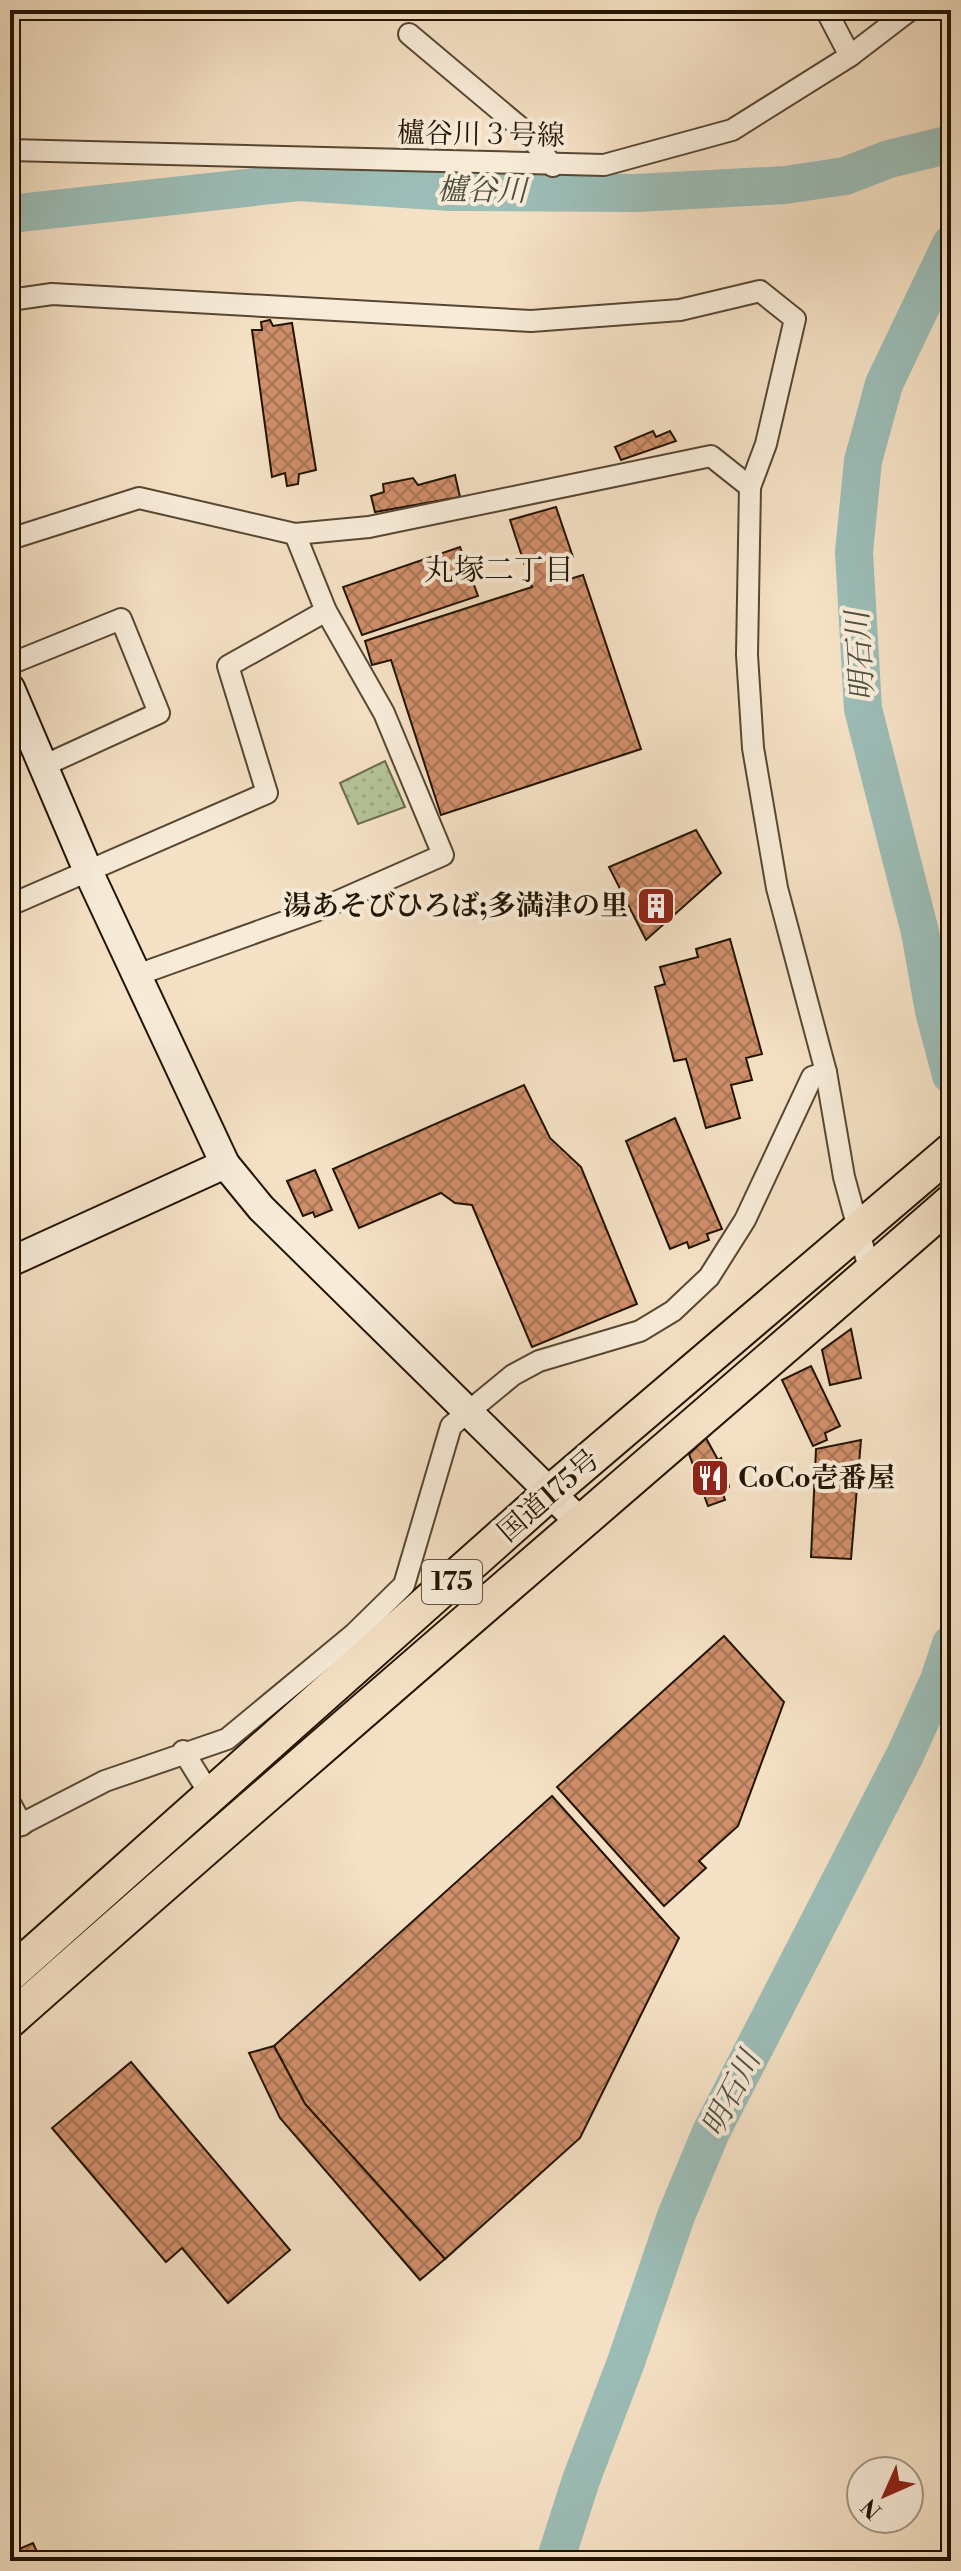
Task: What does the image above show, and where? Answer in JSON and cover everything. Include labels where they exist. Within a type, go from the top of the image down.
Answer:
[{"type":"highway","name":"国道175号","points":[[10,1974],[211,1796],[363,1645],[550,1493],[951,1151]]},
{"type":"highway","name":"国道175号","points":[[10,2020],[346,1724],[582,1524],[951,1202]]},
{"type":"street","points":[[826,10],[850,56]]},
{"type":"street","name":"櫨谷川３号線","points":[[10,150],[604,165],[732,130],[850,56],[910,10]]},
{"type":"street","points":[[409,34],[528,134],[553,166]]},
{"type":"street","points":[[10,300],[52,294],[531,321],[680,310],[760,291],[795,319],[766,444],[750,487],[747,655],[753,748],[777,888],[826,1072],[844,1177],[870,1272]]},
{"type":"street","points":[[10,539],[139,498],[295,534],[369,527],[711,456],[750,487]]},
{"type":"street","points":[[137,975],[318,910],[443,855],[384,713],[326,611],[295,534]]},
{"type":"street","points":[[10,905],[267,793],[228,666],[326,611]]},
{"type":"street","points":[[10,664],[121,619],[159,713],[43,766]]},
{"type":"street","points":[[10,688],[88,871],[225,1164],[261,1208],[582,1524]]},
{"type":"street","points":[[10,1803],[16,1827],[105,1781],[183,1751],[227,1739],[363,1645],[404,1585],[451,1426],[513,1375],[539,1361],[640,1331],[673,1311],[709,1277],[745,1220],[812,1077],[826,1072]]},
{"type":"street","points":[[10,1262],[225,1164]]},
{"type":"street","points":[[183,1751],[211,1796]]},
{"type":"green space","points":[[385,761],[405,807],[358,824],[340,783]]},
{"type":"building","points":[[270,320],[273,326],[292,323],[316,470],[299,474],[298,484],[287,486],[285,473],[272,477],[252,330],[262,330],[261,322]]},
{"type":"building","points":[[653,431],[656,437],[670,431],[676,441],[621,460],[615,447]]},
{"type":"building","points":[[455,475],[460,497],[375,512],[371,496],[384,492],[383,484],[413,478],[418,485]]},
{"type":"building","points":[[556,507],[573,557],[554,563],[563,581],[583,575],[641,749],[441,815],[391,660],[372,665],[365,641],[532,587],[510,520]]},
{"type":"building","points":[[460,547],[478,596],[362,635],[343,587]]},
{"type":"building","name":"湯あそびひろば;多満津の里","points":[[696,830],[721,873],[646,940],[609,867]]},
{"type":"building","points":[[730,939],[762,1054],[746,1058],[752,1080],[731,1085],[740,1118],[706,1128],[686,1059],[674,1061],[655,987],[665,984],[660,967],[698,957],[696,949]]},
{"type":"building","points":[[524,1085],[550,1138],[581,1167],[637,1304],[532,1347],[472,1205],[455,1203],[441,1193],[359,1228],[333,1169]]},
{"type":"building","points":[[675,1118],[722,1229],[707,1234],[709,1240],[689,1248],[687,1242],[670,1249],[626,1141]]},
{"type":"building","points":[[315,1170],[332,1210],[315,1217],[313,1212],[303,1216],[287,1181]]},
{"type":"building","points":[[851,1329],[861,1378],[830,1385],[822,1350]]},
{"type":"building","points":[[811,1366],[840,1426],[825,1433],[827,1440],[813,1446],[782,1380]]},
{"type":"building","points":[[706,1438],[718,1460],[721,1458],[729,1487],[723,1494],[725,1500],[708,1506],[689,1454]]},
{"type":"building","points":[[861,1440],[851,1559],[811,1557],[816,1449]]},
{"type":"building","points":[[724,1636],[784,1702],[738,1826],[699,1861],[706,1868],[664,1906],[557,1787]]},
{"type":"building","points":[[552,1796],[679,1938],[580,2138],[445,2259],[305,2104],[274,2046]]},
{"type":"building","points":[[274,2046],[305,2104],[445,2259],[420,2280],[280,2118],[249,2053]]},
{"type":"building","points":[[131,2062],[290,2250],[228,2303],[182,2248],[166,2262],[52,2128]]},
{"type":"building","points":[[33,2543],[41,2561],[10,2561],[10,2553]]},
{"type":"waterway","name":"櫨谷川","points":[[10,214],[299,182],[450,192],[636,193],[785,185],[845,176],[889,159],[951,144]]},
{"type":"waterway","name":"明石川","points":[[951,244],[884,384],[863,461],[854,552],[863,709],[920,932],[934,1011],[951,1075]]},
{"type":"waterway","name":"明石川","points":[[555,2561],[676,2216],[711,2132],[905,1755],[939,1680],[951,1644]]},
{"type":"place","name":"湯あそびひろば;多満津の里","points":[[656,906]]},
{"type":"place","name":"CoCo壱番屋","points":[[710,1478]]},
{"type":"district","name":"丸塚二丁目","points":[[499,571]]}]
